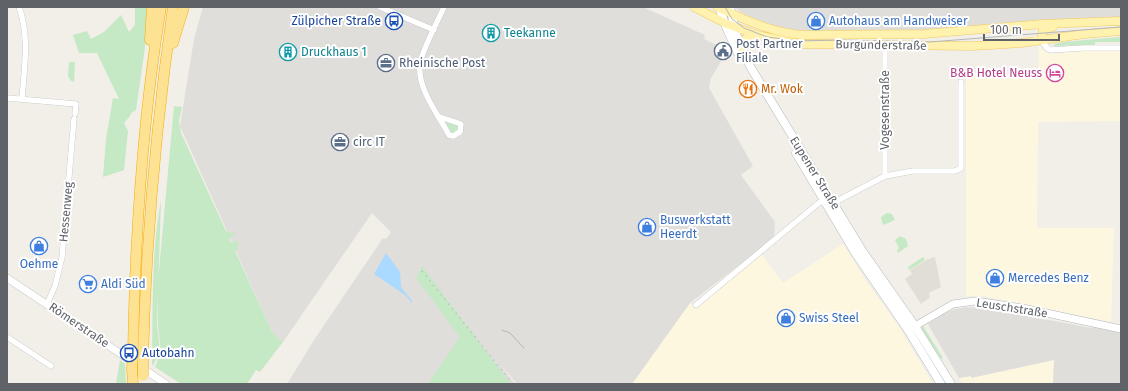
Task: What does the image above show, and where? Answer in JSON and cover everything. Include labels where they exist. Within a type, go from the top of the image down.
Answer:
[{"type":"highway","points":[[150,82],[152,7]]},
{"type":"highway","points":[[133,384],[132,369],[138,192],[150,82],[161,7]]},
{"type":"highway","points":[[145,378],[143,359],[148,234],[163,85],[173,7]]},
{"type":"highway","points":[[163,85],[184,7]]},
{"type":"main road","name":"Burgunderstraße","points":[[694,7],[724,22],[757,35],[799,44],[953,46],[1041,40],[1121,31]]},
{"type":"main road","name":"Burgunderstraße","points":[[719,7],[731,9],[741,18],[775,31],[803,35],[924,34],[1062,23],[1121,21]]},
{"type":"main road","name":"Eupener Straße","points":[[719,7],[724,22],[742,60],[829,201],[911,328]]},
{"type":"main road","name":"Eupener Straße","points":[[731,9],[733,26],[743,52],[829,201]]},
{"type":"main road","points":[[1041,40],[1042,33],[1045,28],[1062,23]]},
{"type":"main road","points":[[1027,26],[1035,31],[1041,40]]},
{"type":"main road","points":[[743,52],[742,43],[744,40],[751,35],[757,35]]},
{"type":"main road","points":[[911,328],[941,384]]},
{"type":"main road","points":[[911,328],[951,384]]},
{"type":"street","points":[[7,102],[7,98],[22,99],[26,45],[24,24],[18,7]]},
{"type":"street","points":[[380,7],[434,30]]},
{"type":"street","points":[[440,117],[423,88],[419,69],[420,62],[444,7]]},
{"type":"street","points":[[1041,40],[1048,49],[1051,50],[1121,48]]},
{"type":"street","name":"Vogesenstraße","points":[[885,44],[885,176]]},
{"type":"street","points":[[829,201],[885,176],[913,171],[955,171],[961,168],[961,82]]},
{"type":"street","name":"Hessenweg","points":[[22,99],[76,104],[62,257],[55,286],[47,304]]},
{"type":"street","name":"Eupener Straße","points":[[696,305],[768,247],[814,206],[829,201]]},
{"type":"street","name":"Römerstraße","points":[[7,278],[47,304],[145,378],[166,384]]},
{"type":"street","name":"Leuschstraße","points":[[911,328],[953,304],[975,301],[1023,308],[1121,329]]},
{"type":"street","points":[[7,337],[51,366]]},
{"type":"shaded area","points":[[203,7],[643,7],[705,35],[704,39],[719,46],[721,44],[727,49],[730,48],[733,53],[722,60],[711,78],[709,88],[753,166],[741,175],[775,222],[774,238],[690,303],[632,384],[517,384],[499,363],[515,384],[287,384],[316,337],[383,238],[386,239],[391,232],[372,213],[283,342],[272,332],[180,126],[194,39]]},
{"type":"shaded area","points":[[735,7],[1121,7],[1121,19],[939,32],[798,31],[771,25],[742,13]]},
{"type":"shaded area","points":[[1039,46],[1045,52],[1052,54],[1082,51],[1121,50],[1121,121],[1038,122],[1037,228],[1114,228],[1111,322],[984,296],[966,296],[966,73],[1038,74]]},
{"type":"shaded area","name":"Swiss Steel","points":[[843,244],[866,281],[899,327],[933,384],[632,384],[690,303],[695,309],[762,255],[783,283]]},
{"type":"shaded area","points":[[935,257],[941,287],[929,293],[930,297],[921,304],[905,279],[912,274],[910,270],[928,259]]},
{"type":"shaded area","points":[[967,307],[984,308],[1092,328],[1093,326],[1121,333],[1121,384],[1053,384],[1054,360],[971,378],[971,376],[959,378],[928,324],[943,314],[955,309]]},
{"type":"shaded area","points":[[1054,360],[1053,384],[963,384],[959,378],[971,376],[971,378]]},
{"type":"green space","points":[[135,7],[148,7],[147,33],[136,110],[131,113],[124,123],[128,131],[124,170],[103,177],[106,139],[113,98],[119,99],[97,53],[79,53],[73,35],[87,31],[91,39],[104,32],[121,15],[129,32],[135,25]]},
{"type":"green space","points":[[1121,37],[1121,42],[1095,42],[1095,45],[1053,46],[1063,42]]},
{"type":"green space","points":[[69,62],[75,62],[74,82],[71,81],[68,76]]},
{"type":"green space","points":[[174,106],[182,107],[179,121],[181,133],[226,231],[236,234],[229,239],[232,243],[238,240],[238,249],[235,251],[272,332],[283,342],[260,372],[256,370],[247,384],[181,384],[155,367],[161,352],[158,325],[158,282]]},
{"type":"green space","points":[[447,122],[456,124],[458,127],[456,131],[452,133],[446,124]]},
{"type":"green space","points":[[161,200],[157,325],[160,351],[153,366],[154,261]]},
{"type":"green space","points":[[887,213],[892,214],[895,220],[883,225],[881,217]]},
{"type":"green space","points":[[900,236],[906,239],[908,246],[898,253],[897,250],[899,248],[895,240]]},
{"type":"green space","points":[[923,257],[925,260],[909,270],[908,267]]},
{"type":"green space","points":[[422,266],[511,384],[428,384],[460,337],[416,278]]},
{"type":"green space","points":[[922,326],[943,358],[941,359],[921,328]]},
{"type":"green space","points":[[120,360],[125,364],[126,384],[116,384]]},
{"type":"water","points":[[386,253],[400,272],[401,287],[412,303],[405,295],[374,274]]},
{"type":"tram line","points":[[725,7],[732,19],[744,28],[767,37],[798,41],[839,40],[930,42],[1121,27]]},
{"type":"tram line","points":[[502,330],[510,333],[524,348]]},
{"type":"railway","points":[[422,271],[513,384]]},
{"type":"place","name":"Zülpicher Straße","points":[[394,21]]},
{"type":"place","name":"Autohaus am Handweiser","points":[[816,21]]},
{"type":"place","name":"Teekanne","points":[[491,33]]},
{"type":"place","name":"Post Partner Filiale","points":[[723,51]]},
{"type":"place","name":"Druckhaus 1","points":[[288,52]]},
{"type":"place","name":"Rheinische Post","points":[[386,63]]},
{"type":"place","name":"B&B Hotel Neuss","points":[[1055,73]]},
{"type":"place","name":"Mr. Wok","points":[[748,89]]},
{"type":"place","name":"circ IT","points":[[340,142]]},
{"type":"place","name":"Buswerkstatt Heerdt","points":[[647,227]]},
{"type":"place","name":"Oehme","points":[[39,246]]},
{"type":"place","name":"Mercedes Benz","points":[[995,278]]},
{"type":"place","name":"Aldi Süd","points":[[88,284]]},
{"type":"place","name":"Swiss Steel","points":[[786,318]]},
{"type":"place","name":"Autobahn","points":[[129,353]]}]
